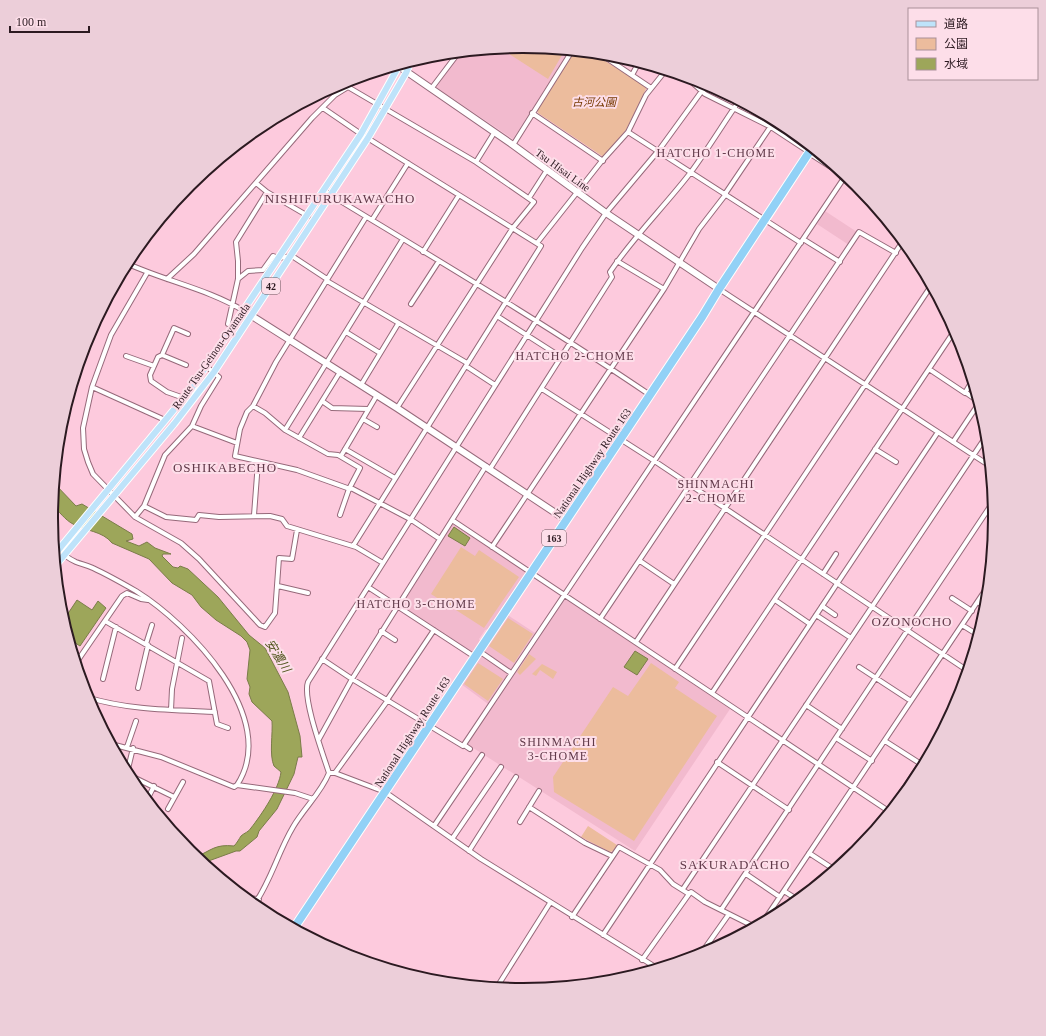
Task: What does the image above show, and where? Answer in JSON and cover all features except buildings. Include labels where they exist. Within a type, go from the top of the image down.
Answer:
[{"type":"highway","name":"National Highway Route 163","points":[[296,924],[621,439],[718,289],[810,152]]},
{"type":"main road","name":"Route Tsu-Geinou-Oyamada","points":[[60,560],[174,424],[214,372],[332,195],[386,109],[408,68]]},
{"type":"main road","name":"Tsu Hisai Line","points":[[402,69],[513,145],[606,214],[718,289]]},
{"type":"main road","name":"Route Tsu-Geinou-Oyamada","points":[[59,545],[184,398],[308,216],[361,134],[396,71]]},
{"type":"main road","points":[[244,311],[377,395],[566,520]]},
{"type":"street","points":[[513,145],[569,56]]},
{"type":"street","points":[[431,89],[454,58]]},
{"type":"street","points":[[613,62],[651,88]]},
{"type":"street","points":[[632,75],[637,67]]},
{"type":"street","points":[[537,243],[603,160],[628,132],[651,88],[662,75]]},
{"type":"street","points":[[167,279],[194,254],[335,95],[348,87],[476,162],[534,202],[514,229],[512,229],[396,408]]},
{"type":"street","points":[[698,87],[705,94],[793,140]]},
{"type":"street","points":[[259,899],[283,844],[293,826],[313,799],[329,772],[318,739],[306,686],[582,248],[606,214],[659,150],[702,90]]},
{"type":"street","points":[[318,739],[381,631],[452,520],[542,389],[612,277],[610,272],[617,260],[637,234],[691,172],[736,105]]},
{"type":"street","points":[[323,108],[361,134],[541,246],[353,546]]},
{"type":"street","points":[[532,113],[603,160]]},
{"type":"street","points":[[492,547],[612,369],[664,289],[699,229],[726,194],[771,127]]},
{"type":"street","points":[[628,132],[659,150],[764,220],[840,262]]},
{"type":"street","points":[[476,162],[494,133]]},
{"type":"street","points":[[372,220],[408,163]]},
{"type":"street","points":[[529,198],[546,170]]},
{"type":"street","points":[[464,745],[843,180]]},
{"type":"street","points":[[256,183],[267,192],[308,216]]},
{"type":"street","points":[[324,191],[571,342],[650,395]]},
{"type":"street","points":[[228,324],[238,279],[236,242],[267,192]]},
{"type":"street","points":[[423,252],[459,194]]},
{"type":"street","points":[[366,217],[276,362],[253,406],[247,412],[237,443],[235,456],[297,470],[350,488],[380,503],[440,539]]},
{"type":"street","points":[[600,619],[859,232],[896,253]]},
{"type":"street","points":[[285,430],[403,239]]},
{"type":"street","points":[[636,642],[900,247]]},
{"type":"street","points":[[238,279],[248,271],[263,270],[273,256],[279,258],[292,256],[364,303],[436,345],[495,385]]},
{"type":"street","points":[[617,260],[664,289]]},
{"type":"street","points":[[411,304],[439,261]]},
{"type":"street","points":[[132,266],[232,304],[244,311]]},
{"type":"street","points":[[146,272],[111,335],[92,387],[83,428],[84,449],[93,474],[107,490],[136,517],[181,543],[199,559],[260,626],[266,627],[275,613],[279,558],[292,559],[297,530]]},
{"type":"street","points":[[718,289],[985,462]]},
{"type":"street","points":[[675,669],[928,290]]},
{"type":"street","points":[[497,316],[562,357]]},
{"type":"street","points":[[361,385],[398,324]]},
{"type":"street","points":[[184,398],[167,392],[151,381],[150,375],[158,357],[162,355],[174,328],[188,334]]},
{"type":"street","points":[[346,332],[380,353]]},
{"type":"street","points":[[712,693],[951,336]]},
{"type":"street","points":[[162,355],[186,365]]},
{"type":"street","points":[[126,356],[154,366]]},
{"type":"street","points":[[136,517],[144,506],[165,455],[192,426],[201,406],[219,377],[206,367]]},
{"type":"street","points":[[929,369],[972,397]]},
{"type":"street","points":[[299,438],[340,372]]},
{"type":"street","points":[[92,387],[165,420]]},
{"type":"street","points":[[965,392],[968,387]]},
{"type":"street","points":[[542,389],[582,413],[963,668]]},
{"type":"street","points":[[341,456],[377,395]]},
{"type":"street","points":[[322,401],[332,408],[368,409]]},
{"type":"street","points":[[253,406],[265,413],[285,430],[328,454],[341,456],[360,468],[339,513],[340,514]]},
{"type":"street","points":[[953,442],[975,409]]},
{"type":"street","points":[[363,419],[377,427]]},
{"type":"street","points":[[192,426],[237,443]]},
{"type":"street","points":[[603,935],[938,432]]},
{"type":"street","points":[[684,889],[982,442]]},
{"type":"street","points":[[345,449],[395,478]]},
{"type":"street","points":[[875,449],[896,462]]},
{"type":"street","points":[[254,515],[258,462]]},
{"type":"street","points":[[144,506],[166,517],[196,520],[199,515],[219,517],[254,515],[276,517],[282,519],[287,526],[353,546],[383,563]]},
{"type":"street","points":[[721,910],[988,510]]},
{"type":"street","points":[[452,520],[886,809]]},
{"type":"street","points":[[59,552],[75,562],[104,573],[149,600],[206,652],[224,674],[236,698],[247,726],[249,743],[247,767],[237,785]]},
{"type":"street","points":[[822,574],[836,554]]},
{"type":"street","points":[[640,561],[674,584]]},
{"type":"street","points":[[278,586],[308,593]]},
{"type":"street","points":[[368,587],[434,630],[511,673]]},
{"type":"street","points":[[80,657],[122,596],[127,593],[141,599],[149,600]]},
{"type":"street","points":[[770,912],[981,597]]},
{"type":"street","points":[[952,598],[972,611]]},
{"type":"street","points":[[775,600],[810,624]]},
{"type":"street","points":[[822,606],[835,614]]},
{"type":"street","points":[[816,615],[851,638]]},
{"type":"street","points":[[105,621],[209,681],[217,724],[228,728]]},
{"type":"street","points":[[138,688],[152,625]]},
{"type":"street","points":[[962,625],[973,632]]},
{"type":"street","points":[[103,679],[116,627]]},
{"type":"street","points":[[335,773],[387,700],[434,630]]},
{"type":"street","points":[[381,631],[395,640]]},
{"type":"street","points":[[171,710],[172,689],[182,638]]},
{"type":"street","points":[[322,659],[429,726],[470,749]]},
{"type":"street","points":[[859,667],[911,701]]},
{"type":"street","points":[[95,700],[106,703],[139,708],[215,712]]},
{"type":"street","points":[[806,705],[842,729]]},
{"type":"street","points":[[127,747],[136,721]]},
{"type":"street","points":[[836,738],[872,761]]},
{"type":"street","points":[[885,741],[919,762]]},
{"type":"street","points":[[117,745],[133,748],[176,762],[234,787],[237,785],[295,793],[313,799]]},
{"type":"street","points":[[129,765],[133,748]]},
{"type":"street","points":[[434,826],[482,755]]},
{"type":"street","points":[[717,762],[788,810]]},
{"type":"street","points":[[452,839],[501,767]]},
{"type":"street","points":[[329,772],[385,792],[469,851],[572,917],[651,965]]},
{"type":"street","points":[[469,851],[516,777]]},
{"type":"street","points":[[138,779],[174,797]]},
{"type":"street","points":[[168,808],[183,782]]},
{"type":"street","points":[[150,795],[154,786]]},
{"type":"street","points":[[520,822],[539,791]]},
{"type":"street","points":[[529,808],[586,843],[612,856]]},
{"type":"street","points":[[572,917],[619,846],[650,866],[660,870],[673,884],[684,889],[689,894],[691,892],[705,902],[750,924]]},
{"type":"street","points":[[809,853],[831,867]]},
{"type":"street","points":[[746,874],[780,897]]},
{"type":"street","points":[[784,891],[793,897]]},
{"type":"street","points":[[642,960],[689,894]]},
{"type":"street","points":[[500,982],[550,903]]},
{"type":"street","points":[[707,945],[728,914]]},
{"type":"shaded area","points":[[523,53],[566,55],[513,139],[437,88],[458,58]]},
{"type":"shaded area","points":[[825,211],[857,232],[849,245],[817,224]]},
{"type":"shaded area","points":[[452,524],[525,571],[488,629],[485,630],[479,639],[480,641],[473,653],[401,604]]},
{"type":"shaded area","points":[[565,598],[730,709],[635,851],[467,744]]},
{"type":"shaded area","points":[[506,614],[535,633],[488,704],[461,684]]},
{"type":"green space","points":[[508,53],[562,55],[548,79]]},
{"type":"green space","name":"古河公園","points":[[572,56],[604,60],[647,87],[626,130],[604,156],[538,113],[537,110]]},
{"type":"green space","points":[[461,547],[475,556],[479,550],[519,577],[484,628],[431,594]]},
{"type":"green space","points":[[508,618],[533,634],[514,663],[489,646]]},
{"type":"green space","points":[[529,654],[536,659],[520,675],[517,672]]},
{"type":"green space","points":[[478,663],[503,679],[488,701],[464,684]]},
{"type":"green space","points":[[651,663],[679,682],[675,688],[717,716],[634,841],[554,792],[553,777],[613,687],[628,696]]},
{"type":"green space","points":[[542,664],[557,672],[553,679],[540,670],[536,676],[532,674]]},
{"type":"green space","points":[[588,826],[617,845],[613,851],[610,852],[581,837]]},
{"type":"water","points":[[59,488],[76,506],[82,504],[132,534],[133,539],[126,541],[139,546],[147,542],[155,548],[171,554],[163,554],[162,556],[173,567],[178,568],[180,566],[188,569],[218,597],[249,635],[265,648],[288,692],[300,736],[302,757],[298,757],[294,774],[277,809],[259,831],[257,837],[240,851],[236,851],[209,861],[202,854],[218,847],[234,846],[241,836],[250,829],[260,816],[274,793],[280,779],[281,772],[274,766],[271,750],[272,721],[252,702],[249,694],[250,687],[247,679],[250,650],[247,642],[241,636],[216,620],[201,607],[192,595],[172,583],[149,559],[112,543],[104,536],[73,524],[58,511]]},
{"type":"water","points":[[454,527],[470,538],[465,546],[448,536]]},
{"type":"water","points":[[77,600],[92,610],[98,601],[106,608],[80,646],[76,643],[68,613]]},
{"type":"water","points":[[635,651],[648,659],[637,675],[624,667]]},
{"type":"district","name":"HATCHO 1-CHOME","points":[[716,153]]},
{"type":"district","name":"NISHIFURUKAWACHO","points":[[340,198]]},
{"type":"district","name":"HATCHO 2-CHOME","points":[[575,356]]},
{"type":"district","name":"OSHIKABECHO","points":[[225,467]]},
{"type":"district","name":"SHINMACHI 2-CHOME","points":[[716,491]]},
{"type":"district","name":"HATCHO 3-CHOME","points":[[416,604]]},
{"type":"district","name":"OZONOCHO","points":[[912,621]]},
{"type":"district","name":"SHINMACHI 3-CHOME","points":[[558,749]]},
{"type":"district","name":"SAKURADACHO","points":[[735,864]]},
{"type":"water label","name":"安濃川","points":[[278,656]]}]
